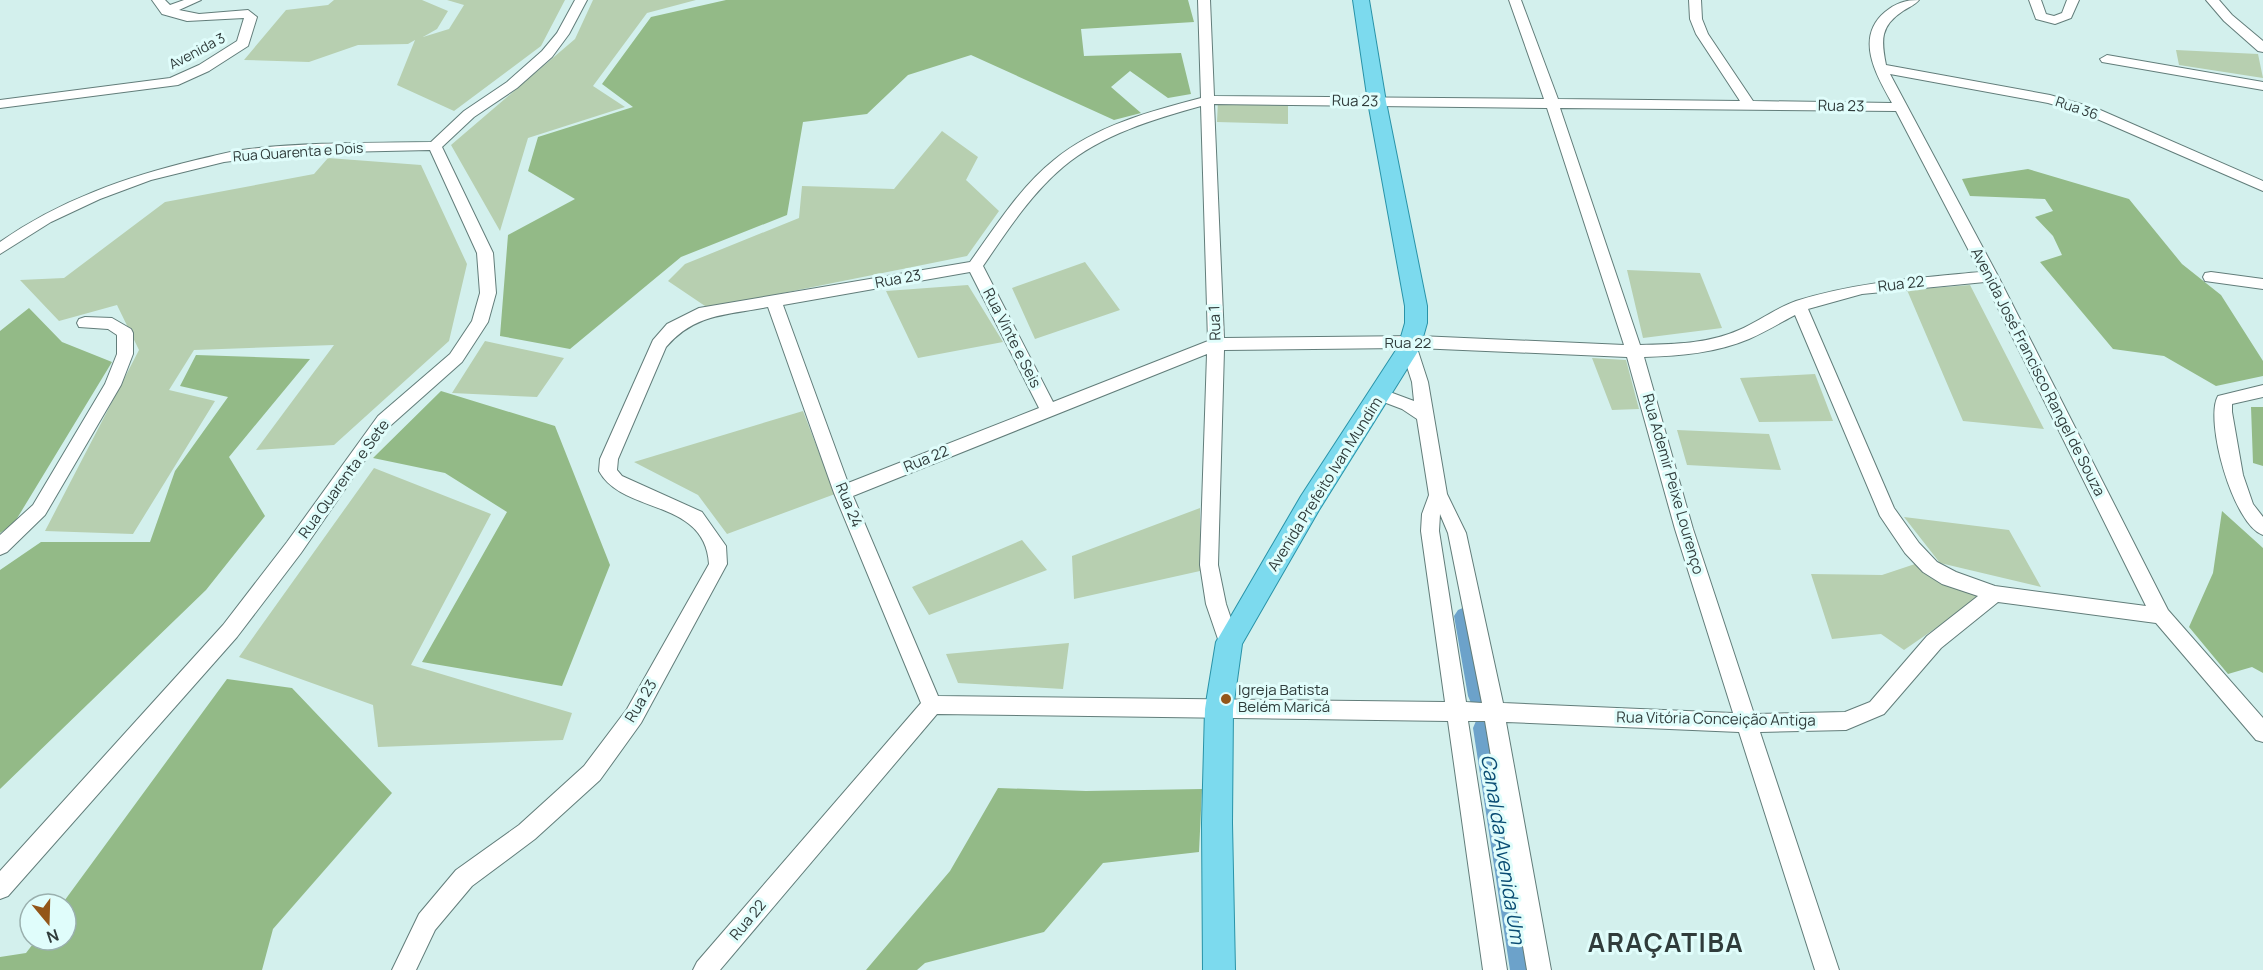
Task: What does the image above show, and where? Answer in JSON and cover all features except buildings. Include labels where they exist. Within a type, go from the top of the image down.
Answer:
[{"type":"main road","name":"Avenida Prefeito Ivan Mundim","points":[[1219,970],[1217,823],[1220,709],[1229,642],[1310,503],[1410,345],[1416,306],[1360,0]]},
{"type":"street","points":[[162,5],[195,0]]},
{"type":"street","points":[[435,146],[469,114],[512,85],[547,54],[563,34],[581,0]]},
{"type":"street","name":"Rua 1","points":[[1203,0],[1216,344],[1209,565],[1216,604],[1229,642]]},
{"type":"street","name":"Rua Ademir Peixe Lourenço","points":[[1515,0],[1635,351],[1684,529],[1827,970]]},
{"type":"street","points":[[1695,0],[1696,19],[1702,34],[1749,105]]},
{"type":"street","name":"Avenida José Francisco Rangel de Souza","points":[[1913,0],[1891,12],[1877,29],[1874,43],[1880,68],[1990,276],[2161,616],[2263,733]]},
{"type":"street","points":[[2036,0],[2040,15],[2049,20],[2060,19],[2067,15],[2073,0]]},
{"type":"street","points":[[2212,0],[2228,18],[2263,48]]},
{"type":"street","name":"Avenida 3","points":[[0,104],[173,82],[204,68],[243,43],[251,16],[239,14],[179,17],[162,5]]},
{"type":"street","points":[[2107,58],[2263,86]]},
{"type":"street","name":"Rua 36","points":[[1880,68],[2050,99],[2093,112],[2263,186]]},
{"type":"street","name":"Rua 23","points":[[404,970],[427,922],[464,878],[527,832],[591,774],[634,716],[718,564],[717,546],[696,517],[616,481],[608,471],[609,459],[659,344],[673,328],[699,314],[975,266],[1024,199],[1060,162],[1095,140],[1173,109],[1207,100],[1899,107]]},
{"type":"street","name":"Rua Quarenta e Dois","points":[[0,249],[80,200],[154,174],[246,153],[320,148],[435,146]]},
{"type":"street","name":"Rua Quarenta e Sete","points":[[0,888],[58,820],[207,657],[278,570],[384,421],[456,358],[480,322],[488,293],[485,253],[435,146]]},
{"type":"street","name":"Rua Vinte e Seis","points":[[975,266],[1049,410]]},
{"type":"street","name":"Rua 22","points":[[843,493],[1216,344],[1681,350],[1710,345],[1743,335],[1798,306],[1862,289],[1990,276]]},
{"type":"street","points":[[2211,277],[2263,285]]},
{"type":"street","name":"Rua 24","points":[[774,301],[843,493],[932,705]]},
{"type":"street","points":[[1798,306],[1886,511],[1912,548],[1930,567],[1949,578],[1995,594],[2161,616]]},
{"type":"street","points":[[0,547],[39,510],[113,385],[125,354],[125,333],[112,324],[85,324]]},
{"type":"street","points":[[1410,345],[1426,416],[1438,495],[1457,533],[1476,712],[1495,970]]},
{"type":"street","points":[[2263,391],[2224,400],[2223,414],[2227,443],[2238,484],[2249,513],[2263,528]]},
{"type":"street","points":[[1379,394],[1408,405],[1426,416]]},
{"type":"street","points":[[1438,495],[1431,514],[1430,531],[1539,970]]},
{"type":"street","name":"Rua Vitória Conceição Antiga","points":[[1220,709],[1476,712],[1747,723],[1846,721],[1877,708],[1934,642],[1995,594]]},
{"type":"street","points":[[932,705],[1220,709]]},
{"type":"street","name":"Rua 22","points":[[705,970],[932,705]]},
{"type":"green space","points":[[334,0],[422,0],[448,11],[437,29],[423,37],[449,29],[464,5],[447,0],[565,0],[541,46],[454,111],[397,85],[415,40],[408,44],[358,45],[309,62],[244,60],[286,10],[328,5]]},
{"type":"green space","points":[[593,0],[696,0],[647,13],[593,86],[625,107],[528,138],[500,231],[451,145],[575,39]]},
{"type":"green space","points":[[726,0],[1188,0],[1194,22],[1081,29],[1084,56],[1181,53],[1191,94],[1168,98],[1130,71],[1111,87],[1141,113],[1114,120],[971,55],[908,75],[867,114],[803,122],[787,215],[681,257],[570,349],[500,336],[508,235],[575,199],[528,171],[538,137],[633,107],[602,84],[651,17]]},
{"type":"green space","points":[[2176,50],[2258,54],[2263,78],[2179,65]]},
{"type":"green space","points":[[1218,100],[1288,103],[1288,124],[1217,122]]},
{"type":"green space","points":[[942,131],[978,157],[966,180],[999,211],[967,256],[708,308],[668,281],[685,264],[799,218],[802,186],[894,189]]},
{"type":"green space","points":[[328,158],[421,165],[467,264],[449,341],[334,445],[256,450],[334,345],[194,350],[169,390],[215,401],[133,534],[45,531],[139,350],[117,305],[59,321],[20,280],[64,278],[165,202],[314,174]]},
{"type":"green space","points":[[2028,169],[2129,199],[2182,264],[2221,295],[2263,361],[2263,376],[2216,386],[2164,356],[2113,349],[2040,262],[2062,255],[2053,236],[2035,217],[2053,211],[2045,199],[1970,196],[1962,179]]},
{"type":"green space","points":[[1085,262],[1120,310],[1035,339],[1012,288]]},
{"type":"green space","points":[[1627,270],[1700,273],[1722,328],[1643,338]]},
{"type":"green space","points":[[968,285],[1003,342],[918,358],[886,291]]},
{"type":"green space","points":[[1970,285],[2044,429],[1963,421],[1907,290]]},
{"type":"green space","points":[[29,308],[62,342],[112,362],[13,525],[0,533],[0,331]]},
{"type":"green space","points":[[485,341],[564,358],[537,397],[452,393]]},
{"type":"green space","points":[[196,355],[310,359],[229,457],[265,516],[206,590],[0,789],[0,570],[41,542],[150,542],[175,471],[228,397],[180,386]]},
{"type":"green space","points":[[1592,358],[1626,360],[1639,409],[1612,410]]},
{"type":"green space","points":[[1815,374],[1833,421],[1759,422],[1740,378]]},
{"type":"green space","points":[[441,391],[555,426],[610,565],[562,686],[422,662],[507,512],[445,473],[373,458]]},
{"type":"green space","points":[[2251,407],[2263,407],[2263,466],[2253,463]]},
{"type":"green space","points":[[803,411],[835,494],[727,534],[698,495],[634,462]]},
{"type":"green space","points":[[1677,430],[1769,434],[1781,470],[1687,465]]},
{"type":"green space","points":[[374,468],[491,514],[411,665],[572,713],[563,740],[378,747],[373,705],[239,657]]},
{"type":"green space","points":[[1200,508],[1200,571],[1074,599],[1072,556]]},
{"type":"green space","points":[[2222,511],[2263,548],[2263,673],[2252,667],[2228,674],[2189,627],[2213,573]]},
{"type":"green space","points":[[1904,517],[2009,530],[2041,587],[1940,563]]},
{"type":"green space","points":[[1022,540],[1047,570],[929,615],[912,587]]},
{"type":"green space","points":[[1918,563],[1981,597],[1904,650],[1881,634],[1832,639],[1811,574],[1882,575]]},
{"type":"green space","points":[[1069,643],[1063,689],[958,683],[946,654]]},
{"type":"green space","points":[[227,679],[292,688],[392,793],[273,929],[262,970],[0,970],[0,957],[27,952],[78,952],[78,892],[71,892]]},
{"type":"green space","points":[[998,788],[1086,791],[1202,789],[1199,852],[1103,863],[1044,932],[925,963],[917,970],[866,970],[950,871]]},
{"type":"waterway","name":"Canal da Avenida Um","points":[[1465,616],[1479,696]]},
{"type":"waterway","name":"Canal da Avenida Um","points":[[1484,728],[1523,970]]},
{"type":"place","name":"Igreja Batista Belém Maricá","points":[[1226,699]]},
{"type":"district","name":"ARAÇATIBA","points":[[1666,943]]}]
